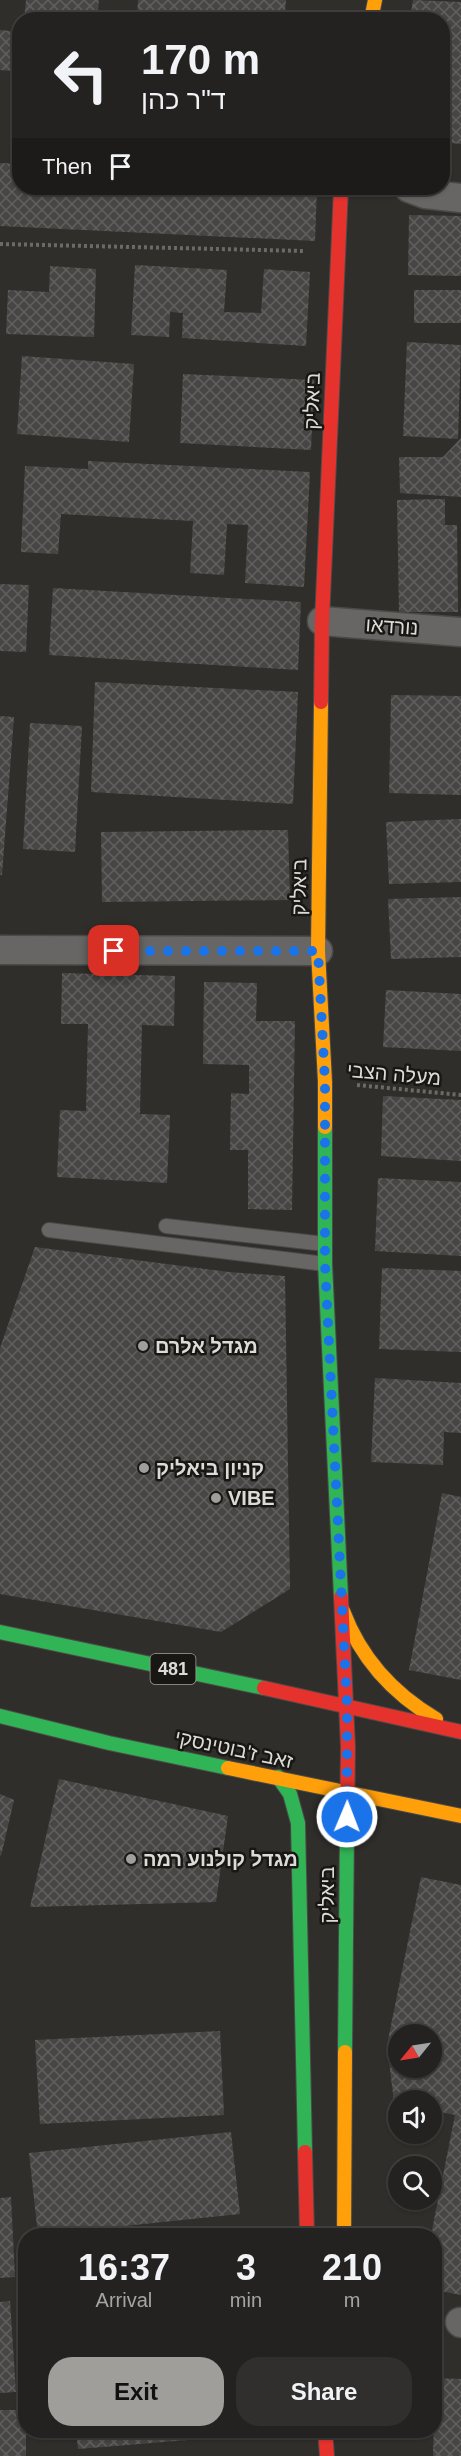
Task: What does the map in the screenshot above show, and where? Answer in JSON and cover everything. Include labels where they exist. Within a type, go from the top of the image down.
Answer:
[{"type":"street","name":"ביאליק","points":[[341,195],[322,621],[318,951],[325,1082],[325,1264],[347,1705],[344,2228]]},
{"type":"street","points":[[434,195],[461,198]]},
{"type":"street","name":"נורדאו","points":[[322,621],[461,632]]},
{"type":"street","points":[[0,951],[318,951]]},
{"type":"street","points":[[343,1611],[359,1646],[390,1686],[426,1714],[458,1731]]},
{"type":"street","name":"481","points":[[0,1632],[347,1705],[458,1731]]},
{"type":"street","name":"זאב ז'בוטינסקי","points":[[0,1716],[109,1743],[461,1816]]},
{"type":"street","name":"ביאליק","points":[[278,1777],[290,1794],[298,1823],[307,2228]]},
{"type":"street","points":[[327,2438],[327,2455]]},
{"type":"lane","points":[[166,1226],[325,1244]]},
{"type":"lane","points":[[49,1230],[325,1264]]},
{"type":"path","points":[[0,244],[338,252]]},
{"type":"path","name":"מעלה הצבי","points":[[325,1082],[461,1095]]},
{"type":"building","points":[[26,0],[99,0],[98,12],[25,12]]},
{"type":"building","points":[[138,0],[286,0],[285,12],[137,12]]},
{"type":"building","points":[[413,0],[461,2],[461,144],[450,143],[450,12],[411,12]]},
{"type":"building","points":[[0,30],[12,31],[12,71],[0,70]]},
{"type":"building","points":[[0,163],[12,164],[12,195],[317,195],[315,241],[0,226]]},
{"type":"building","points":[[409,215],[461,216],[461,276],[408,275]]},
{"type":"building","points":[[135,265],[227,270],[224,312],[261,313],[264,269],[310,272],[306,346],[182,338],[183,313],[170,312],[169,337],[131,335]]},
{"type":"building","points":[[50,266],[96,269],[94,337],[6,334],[8,290],[49,292]]},
{"type":"building","points":[[414,290],[461,290],[461,323],[414,323]]},
{"type":"building","points":[[407,342],[461,345],[458,439],[403,436]]},
{"type":"building","points":[[22,356],[134,364],[129,442],[17,434]]},
{"type":"building","points":[[183,374],[314,380],[311,450],[180,443]]},
{"type":"building","points":[[461,438],[461,497],[400,493],[399,457],[443,457]]},
{"type":"building","points":[[88,461],[310,472],[304,587],[245,583],[248,525],[227,524],[224,575],[190,573],[193,521],[61,514],[58,554],[21,552],[25,466],[88,469]]},
{"type":"building","points":[[445,499],[445,525],[457,525],[458,612],[399,612],[397,500]]},
{"type":"building","points":[[0,584],[29,585],[26,652],[0,651]]},
{"type":"building","points":[[53,588],[301,602],[298,670],[49,655]]},
{"type":"building","points":[[95,682],[298,692],[293,804],[91,792]]},
{"type":"building","points":[[391,695],[461,696],[461,795],[389,793]]},
{"type":"building","points":[[0,716],[14,717],[2,875],[0,875]]},
{"type":"building","points":[[30,723],[82,726],[75,852],[23,849]]},
{"type":"building","points":[[461,819],[461,882],[389,884],[386,822]]},
{"type":"building","points":[[288,830],[290,900],[102,902],[101,832]]},
{"type":"building","points":[[461,897],[461,957],[391,959],[388,899]]},
{"type":"building","points":[[62,973],[175,976],[174,1026],[142,1025],[140,1114],[170,1115],[167,1183],[57,1177],[60,1110],[86,1111],[88,1024],[61,1024]]},
{"type":"building","points":[[204,982],[257,983],[256,1021],[295,1021],[292,1210],[248,1209],[248,1150],[230,1150],[231,1093],[249,1094],[249,1065],[203,1064]]},
{"type":"building","points":[[386,990],[461,994],[461,1051],[383,1047]]},
{"type":"building","points":[[383,1096],[461,1100],[461,1161],[381,1156]]},
{"type":"building","points":[[378,1178],[461,1182],[461,1256],[375,1251]]},
{"type":"building","name":"קניון ביאליק","points":[[35,1247],[229,1272],[285,1276],[290,1589],[221,1632],[0,1594],[0,1348]]},
{"type":"building","points":[[382,1268],[461,1271],[461,1352],[379,1349]]},
{"type":"building","points":[[375,1378],[461,1383],[461,1433],[444,1432],[443,1465],[371,1462]]},
{"type":"building","points":[[442,1493],[461,1497],[461,1680],[409,1670]]},
{"type":"building","name":"מגדל קולנוע רמה","points":[[59,1779],[228,1816],[216,1902],[30,1907]]},
{"type":"building","points":[[0,1794],[14,1800],[1,1856],[0,1855]]},
{"type":"building","points":[[421,1877],[461,1885],[461,2295],[442,2291],[442,2228],[432,2228],[436,2210],[442,2210],[442,2180],[455,2115],[442,2112],[442,2090],[393,2090],[391,2078],[442,2078],[442,2024],[391,2024]]},
{"type":"building","points":[[220,2031],[224,2115],[40,2124],[35,2040]]},
{"type":"building","points":[[231,2132],[240,2214],[105,2228],[37,2228],[29,2153]]},
{"type":"building","points":[[11,2197],[15,2277],[0,2278],[0,2198]]},
{"type":"building","points":[[10,2301],[16,2392],[0,2393],[0,2302]]},
{"type":"building","points":[[442,2378],[461,2379],[461,2456],[433,2456],[433,2438],[442,2438]]},
{"type":"building","points":[[0,2410],[18,2410],[18,2438],[26,2438],[26,2456],[0,2456]]},
{"type":"building","points":[[77,2438],[214,2438],[78,2449]]},
{"type":"traffic: fast","points":[[325,1127],[325,1264],[341,1597]]},
{"type":"traffic: fast","points":[[0,1632],[264,1688]]},
{"type":"traffic: fast","points":[[0,1716],[109,1743],[228,1768]]},
{"type":"traffic: fast","points":[[278,1777],[290,1794],[298,1823],[305,2152]]},
{"type":"traffic: fast","points":[[345,2052],[347,1825]]},
{"type":"traffic: slow","points":[[373,12],[375,0]]},
{"type":"traffic: slow","points":[[321,702],[318,951],[325,1127]]},
{"type":"traffic: slow","points":[[343,1611],[359,1644],[380,1673],[405,1698],[436,1719]]},
{"type":"traffic: slow","points":[[228,1768],[461,1816]]},
{"type":"traffic: slow","points":[[344,2228],[345,2052]]},
{"type":"traffic: jam","points":[[321,702],[322,621],[341,195]]},
{"type":"traffic: jam","points":[[341,1597],[348,1747],[347,1825]]},
{"type":"traffic: jam","points":[[264,1688],[461,1732]]},
{"type":"traffic: jam","points":[[305,2152],[307,2228]]},
{"type":"traffic: jam","points":[[326,2438],[327,2456]]},
{"type":"place","name":"מגדל אלרם","points":[[143,1346]]},
{"type":"place","name":"קניון ביאליק","points":[[144,1468]]},
{"type":"place","name":"VIBE","points":[[216,1498]]},
{"type":"place","name":"מגדל קולנוע רמה","points":[[131,1859]]},
{"type":"route","points":[[114,951],[318,951],[325,1082],[325,1264],[347,1705],[347,1817]]}]
